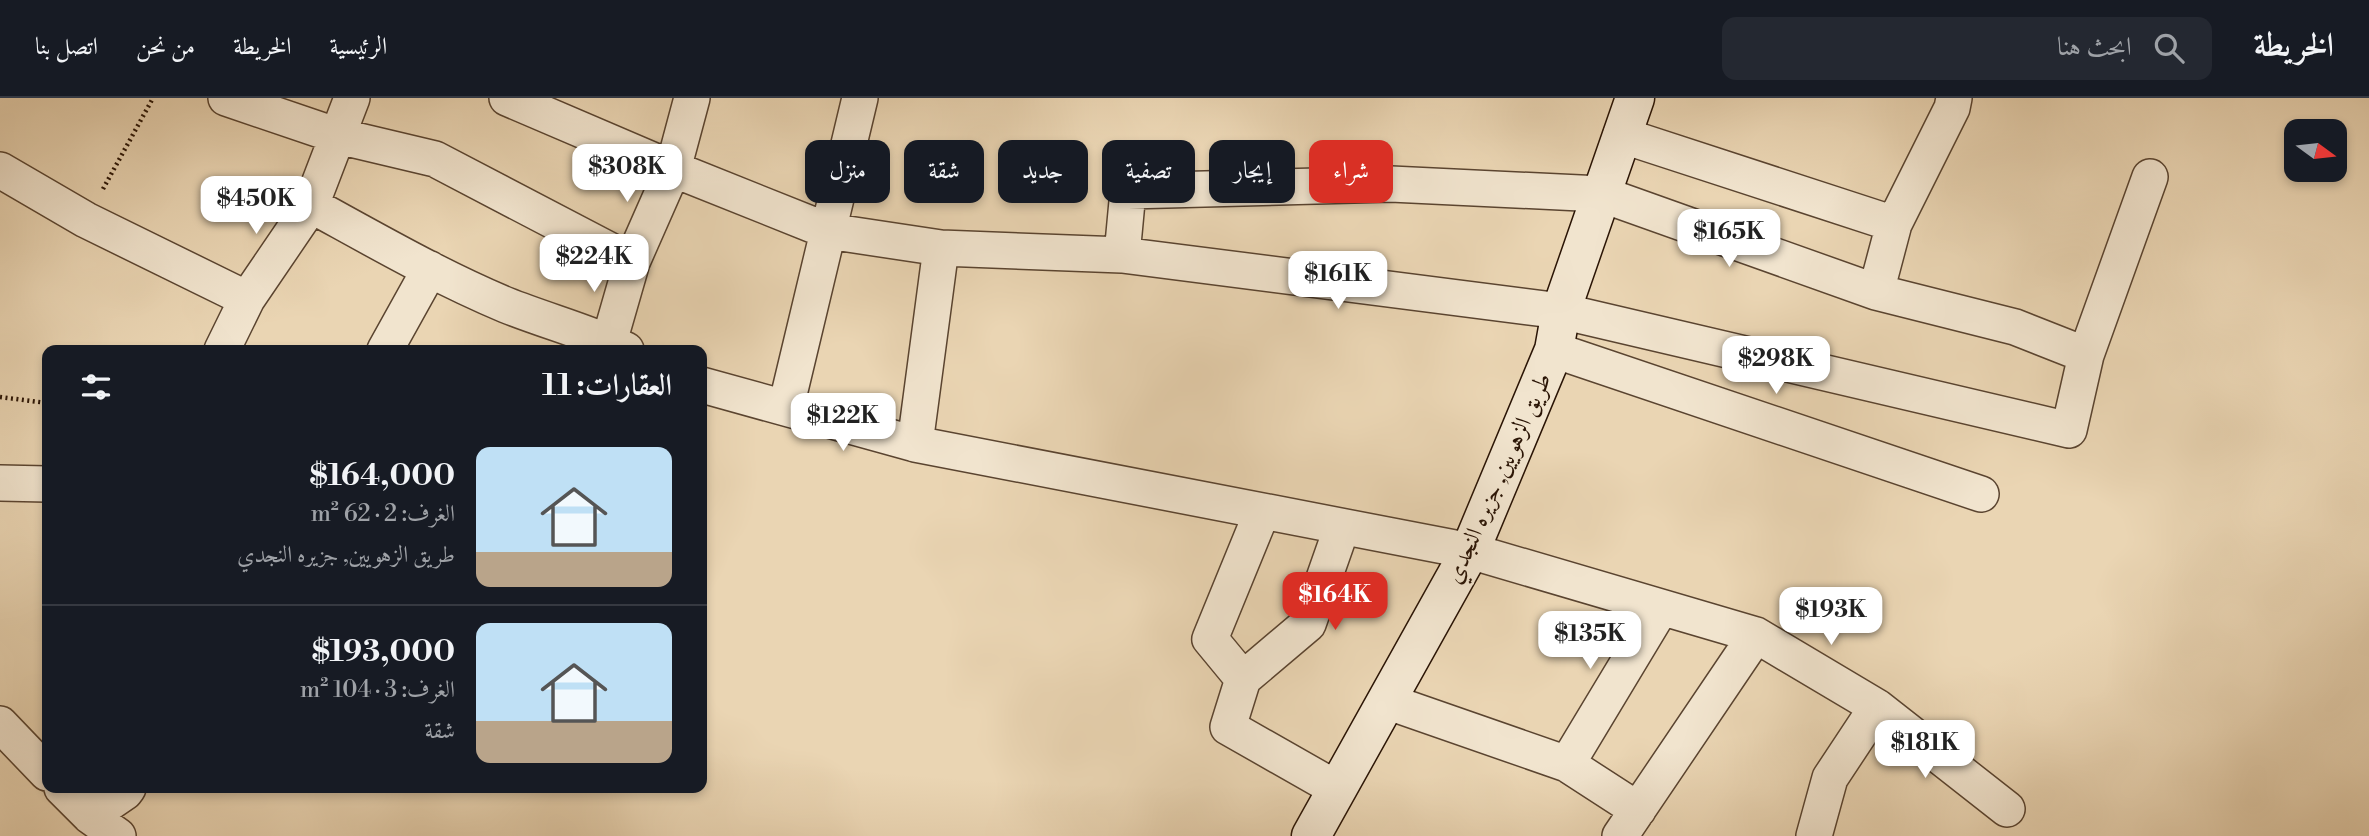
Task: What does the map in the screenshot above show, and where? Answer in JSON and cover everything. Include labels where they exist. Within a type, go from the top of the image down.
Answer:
[{"type":"street","points":[[226,98],[338,136],[435,159],[632,262]]},
{"type":"street","points":[[224,345],[247,299],[311,205],[352,98]]},
{"type":"street","points":[[507,98],[828,231],[941,248],[1122,255],[1561,311],[2069,430],[2086,355],[2150,177]]},
{"type":"street","points":[[617,345],[632,262],[673,169],[692,98]]},
{"type":"street","points":[[786,407],[860,98]]},
{"type":"street","name":"طريق الزهويين, جزيره النجدي","points":[[1311,836],[1470,551],[1554,350],[1561,311],[1635,98]]},
{"type":"street","points":[[1876,292],[1894,224],[1954,98]]},
{"type":"street","points":[[1621,135],[1894,224]]},
{"type":"street","points":[[0,170],[86,220],[247,299]]},
{"type":"street","points":[[1122,255],[1128,191],[1391,184],[1601,194],[1876,292],[2015,327],[2086,355]]},
{"type":"street","points":[[311,205],[430,269],[506,305],[614,345]]},
{"type":"street","points":[[915,444],[941,248]]},
{"type":"street","points":[[388,345],[430,269]]},
{"type":"street","points":[[1554,350],[1981,494]]},
{"type":"street","points":[[707,386],[915,444],[1470,551],[1756,635],[1877,707],[2007,809]]},
{"type":"street","points":[[0,483],[42,484]]},
{"type":"street","points":[[1243,679],[1210,639],[1262,512]]},
{"type":"street","points":[[1337,789],[1228,727],[1243,679],[1308,624],[1342,527]]},
{"type":"street","points":[[1567,764],[1661,608]]},
{"type":"street","points":[[1386,701],[1567,764],[1629,823],[1756,635]]},
{"type":"street","points":[[1814,836],[1830,778],[1877,707]]},
{"type":"street","points":[[0,724],[42,768]]},
{"type":"street","points":[[67,793],[90,816],[118,836]]},
{"type":"street","points":[[90,816],[124,793]]},
{"type":"path","points":[[86,220],[153,98]]},
{"type":"path","points":[[0,397],[42,402]]}]
